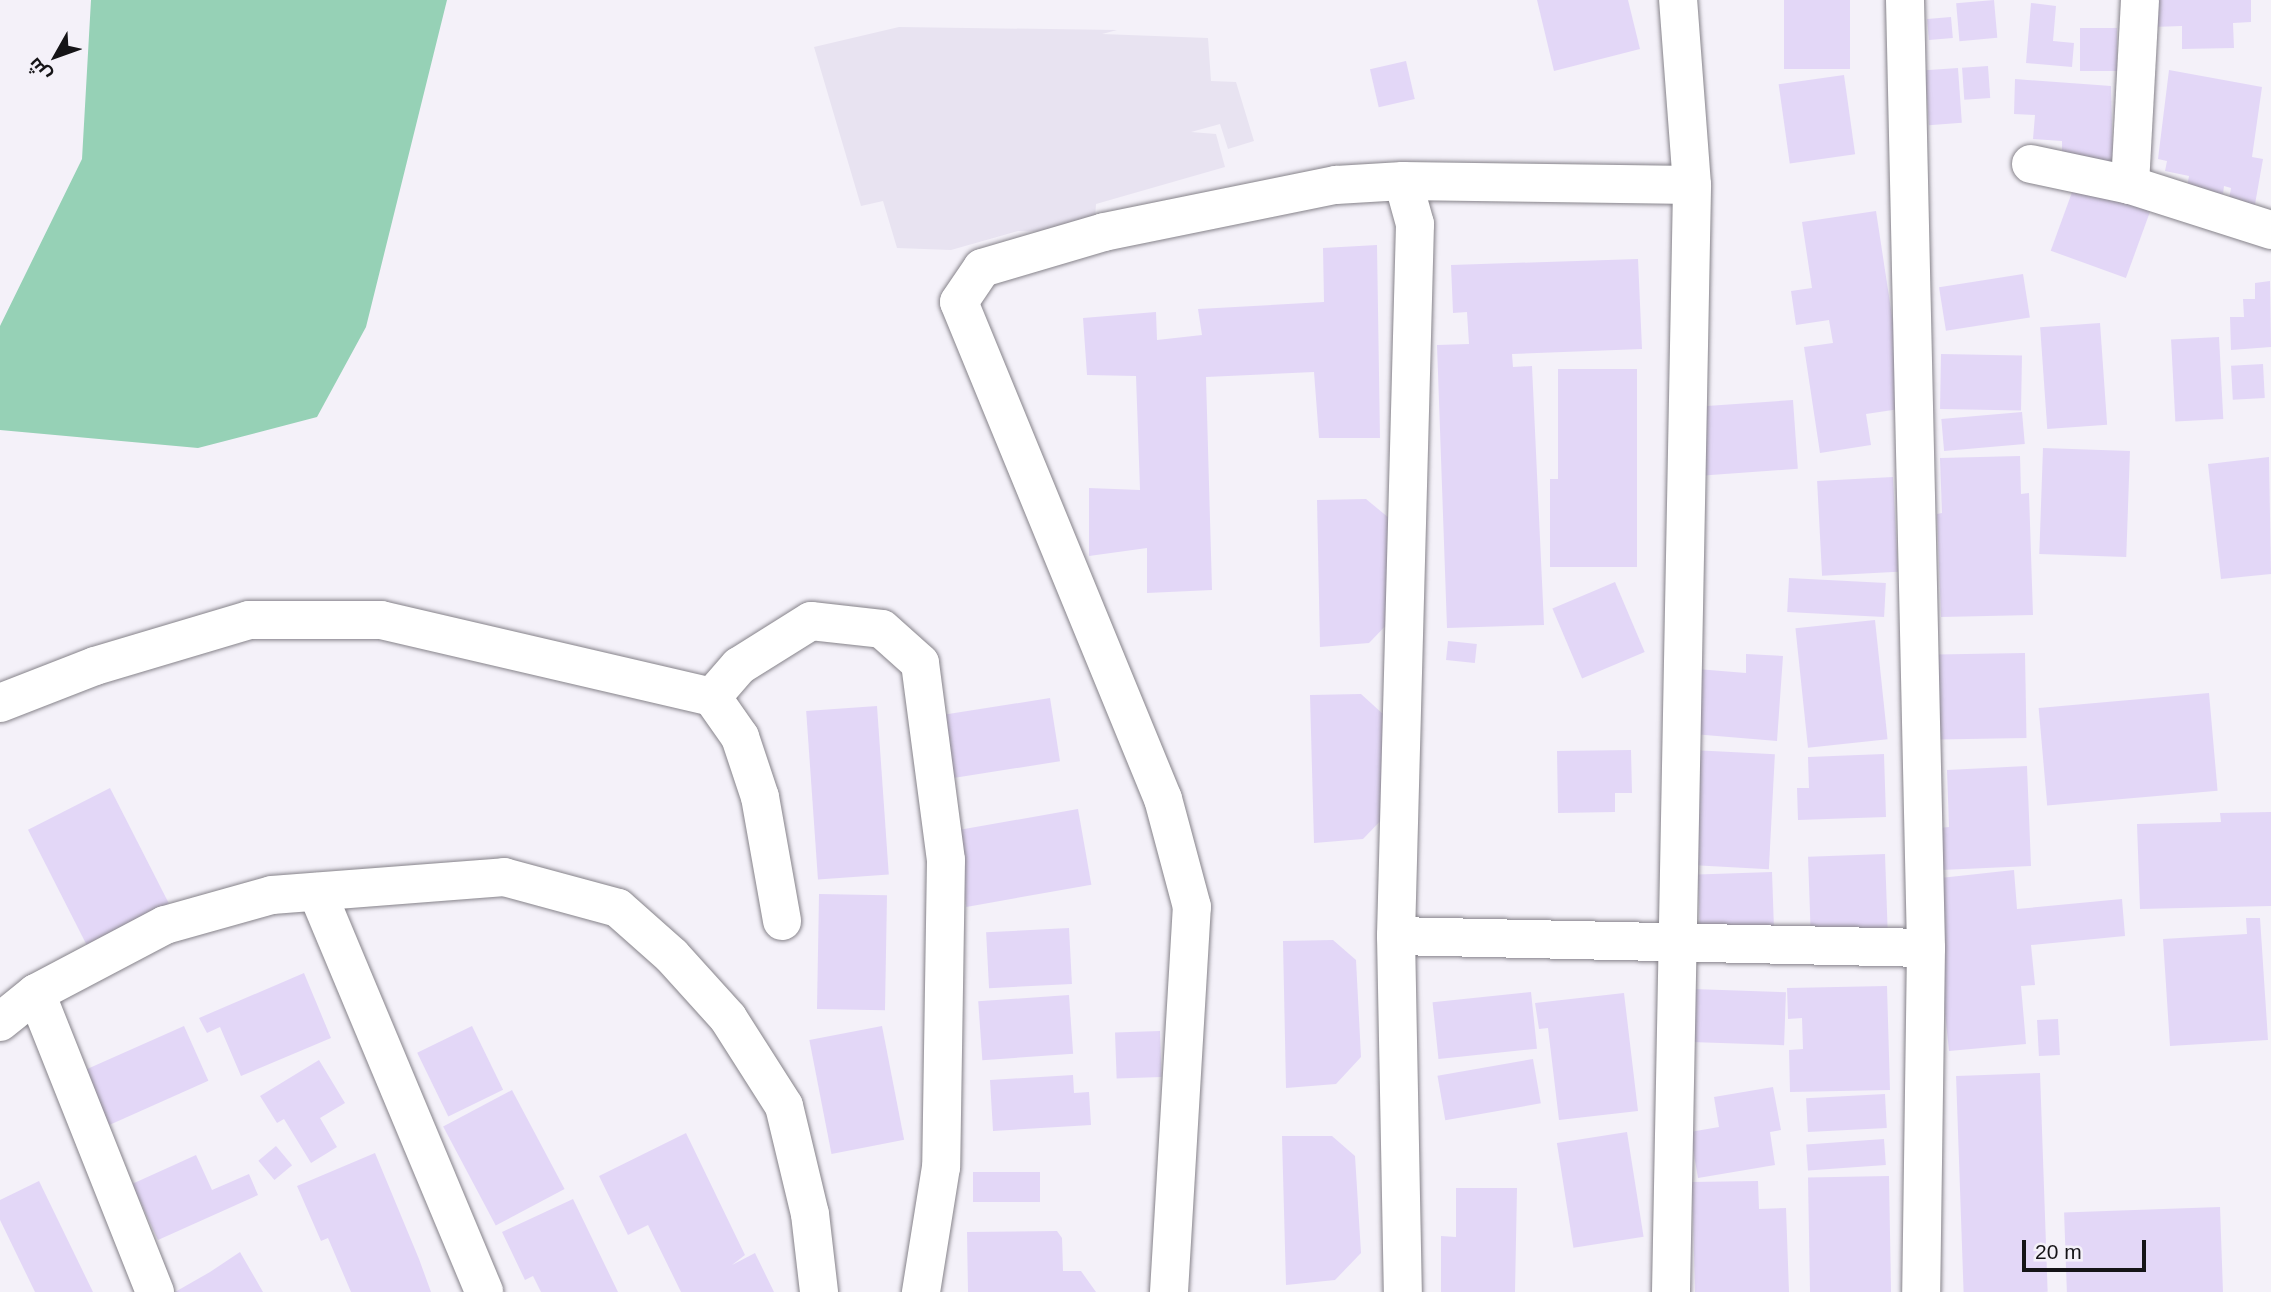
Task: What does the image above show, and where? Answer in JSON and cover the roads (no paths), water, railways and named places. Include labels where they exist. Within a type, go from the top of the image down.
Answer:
[{"type":"street","points":[[1671,1292],[1675,939],[1692,185],[1678,0]]},
{"type":"street","points":[[1905,0],[1926,948],[1921,1292]]},
{"type":"street","points":[[2130,185],[2140,0]]},
{"type":"street","points":[[2031,164],[2130,185],[2271,230]]},
{"type":"street","points":[[1169,1292],[1192,907],[1163,799],[959,302],[982,268],[1104,232],[1336,185],[1402,181],[1692,185]]},
{"type":"street","points":[[1402,181],[1415,224],[1396,936],[1403,1292]]},
{"type":"street","points":[[0,703],[95,666],[248,620],[380,620],[712,697],[740,737],[760,797],[782,921]]},
{"type":"street","points":[[712,697],[739,666],[811,621],[882,629],[920,663],[946,860],[941,1167],[921,1292]]},
{"type":"street","points":[[0,1022],[36,993],[165,925],[272,895],[504,877],[618,908],[672,956],[728,1018],[783,1106],[810,1213],[819,1292]]},
{"type":"street","points":[[317,892],[484,1292]]},
{"type":"street","points":[[1396,936],[1675,939],[1926,948]]},
{"type":"street","points":[[36,993],[155,1292]]}]
